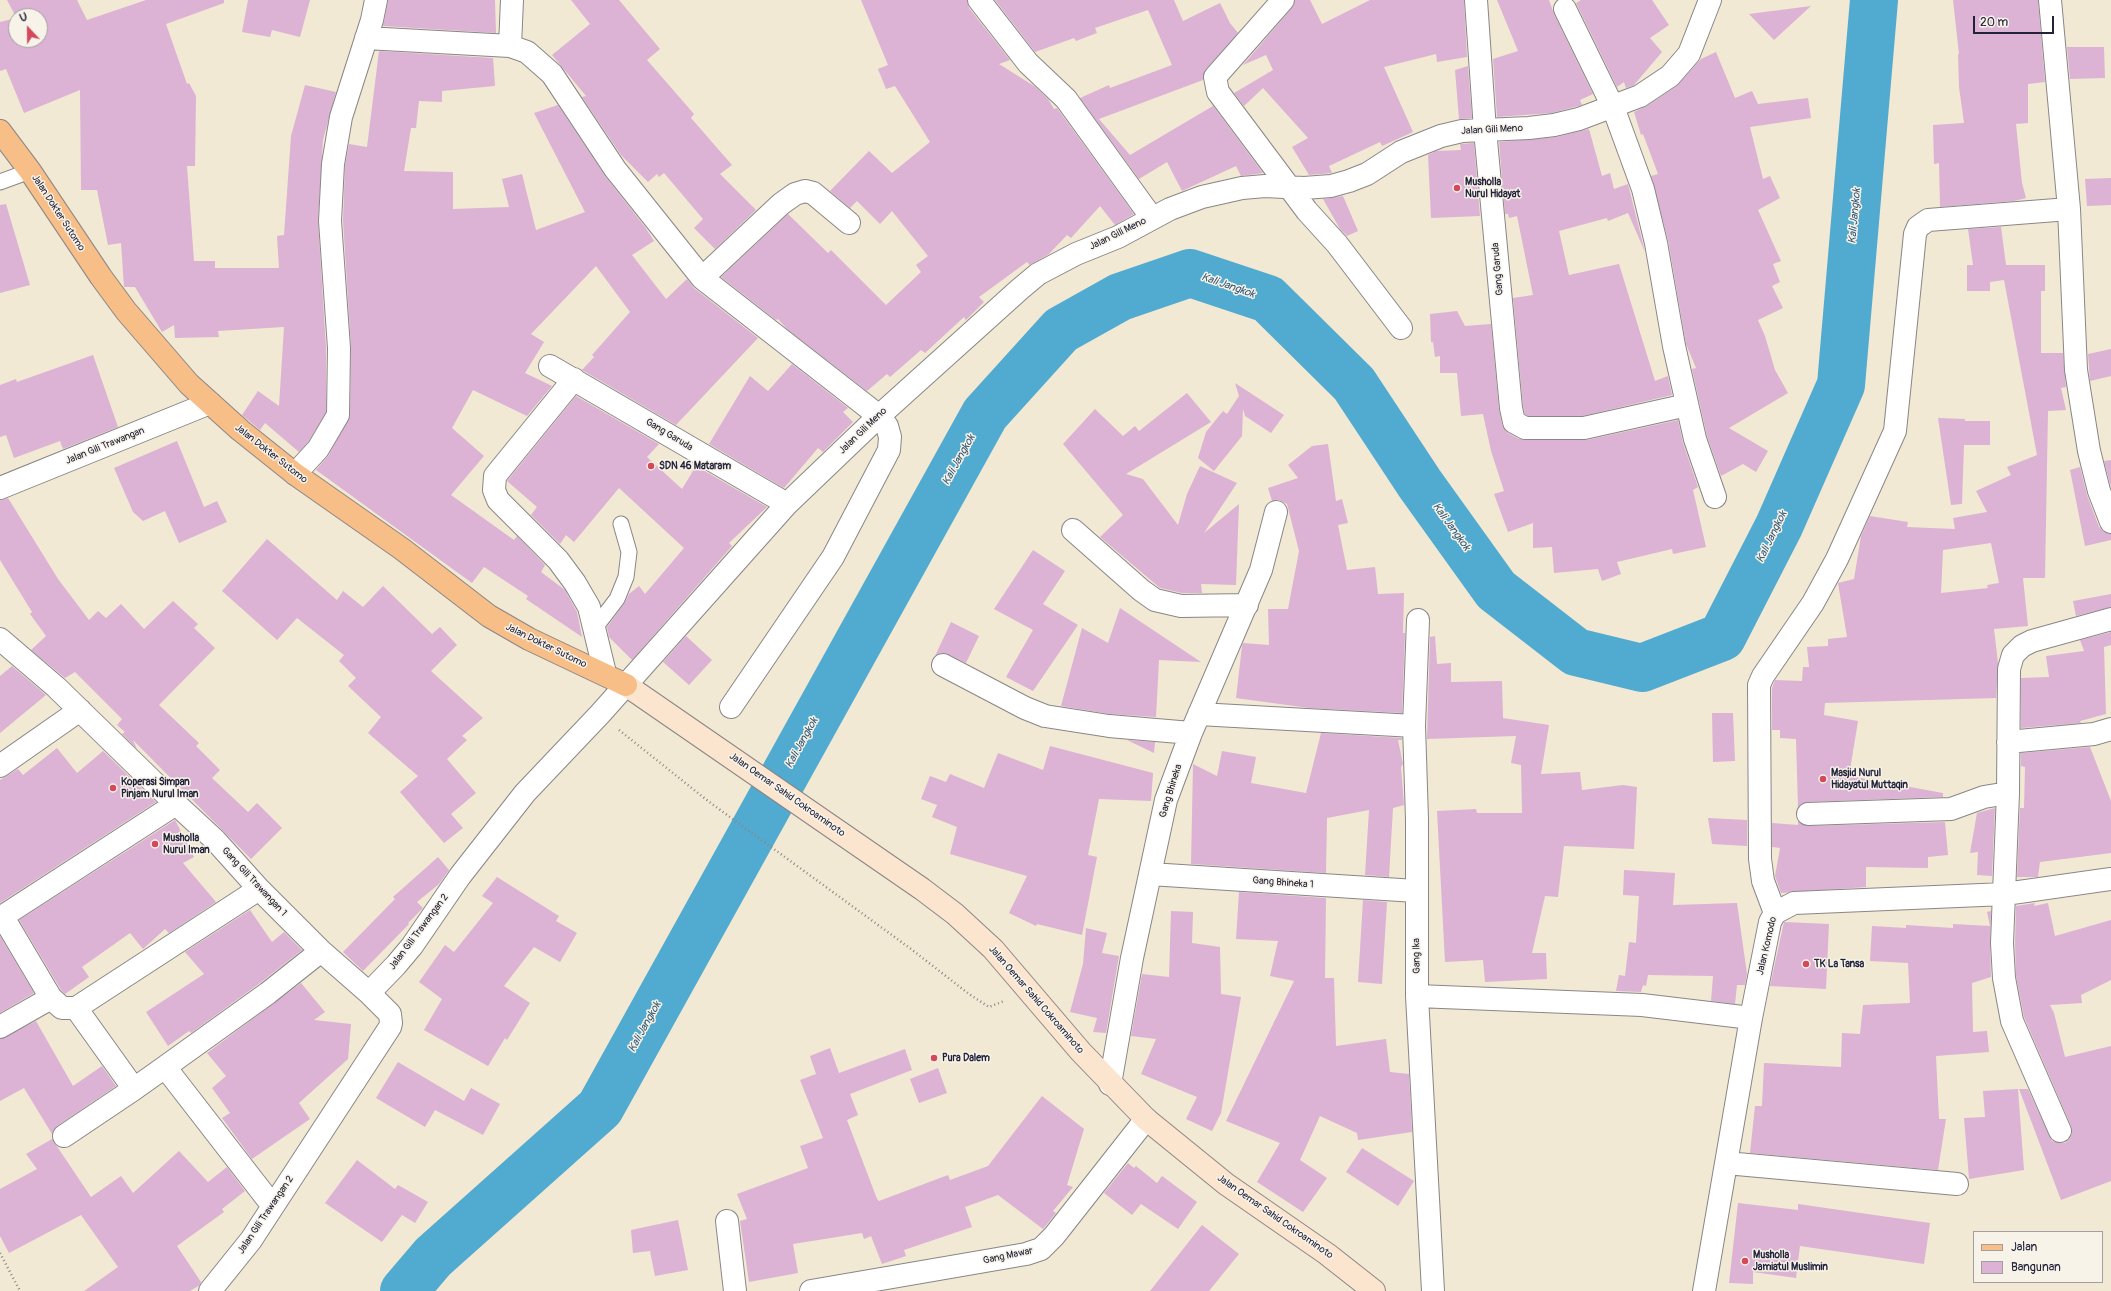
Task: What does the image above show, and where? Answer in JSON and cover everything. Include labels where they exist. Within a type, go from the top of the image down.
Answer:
[{"type":"main road","name":"Jalan Dokter Sutomo","points":[[0,131],[30,170],[101,277],[126,311],[170,363],[210,403],[240,430],[295,474],[402,549],[489,616],[529,639],[626,684]]},
{"type":"street","points":[[295,474],[318,449],[338,415],[339,348],[330,221],[333,164],[342,118],[376,0]]},
{"type":"street","points":[[510,46],[512,0]]},
{"type":"street","points":[[979,0],[1028,63],[1066,99],[1152,218]]},
{"type":"street","points":[[1283,0],[1215,77],[1218,92],[1307,211],[1337,244],[1401,328]]},
{"type":"street","name":"Gang Garuda","points":[[1476,0],[1485,130],[1511,408],[1514,422],[1525,428],[1584,428],[1687,405]]},
{"type":"street","name":"Jalan Gili Meno","points":[[626,684],[787,504],[967,335],[1038,274],[1076,254],[1140,226],[1152,218],[1190,202],[1220,193],[1258,187],[1289,186],[1304,188],[1349,181],[1367,174],[1401,152],[1421,143],[1462,131],[1554,125],[1579,119],[1640,96],[1670,76],[1689,54],[1710,0]]},
{"type":"street","points":[[2050,0],[2069,209],[2076,370],[2089,451],[2099,491],[2111,522]]},
{"type":"street","points":[[1565,9],[1613,106],[1643,189],[1656,243],[1674,346],[1687,405],[1695,439],[1715,497]]},
{"type":"street","points":[[366,38],[510,46],[527,52],[552,74],[615,169],[702,278],[879,416],[886,426],[890,437],[889,450],[833,557],[731,707]]},
{"type":"street","points":[[702,278],[781,204],[795,194],[805,191],[813,193],[849,223]]},
{"type":"street","points":[[1775,913],[1763,881],[1760,859],[1759,685],[1762,676],[1813,604],[1837,559],[1895,431],[1915,234],[1918,227],[1928,220],[2069,209]]},
{"type":"street","name":"Gang Garuda","points":[[550,366],[787,504]]},
{"type":"street","points":[[574,380],[495,476],[494,490],[498,500],[558,560],[575,583],[589,608],[605,674]]},
{"type":"street","name":"Jalan Gili Trawangan","points":[[0,488],[210,403]]},
{"type":"street","name":"Gang Bhineka","points":[[1110,1084],[1132,958],[1166,800],[1195,724],[1261,570],[1276,512]]},
{"type":"street","points":[[1073,530],[1141,590],[1155,600],[1181,606],[1247,605]]},
{"type":"street","points":[[2060,1131],[2036,1080],[2012,1021],[2004,978],[2002,943],[2008,792],[2008,669],[2013,655],[2032,641],[2111,619]]},
{"type":"street","name":"Gang Ika","points":[[1418,620],[1414,726],[1417,819],[1416,891],[1418,996],[1433,1291]]},
{"type":"street","name":"Gang Gili Trawangan 1","points":[[0,639],[56,687],[80,710],[215,840],[259,889],[321,950],[369,993]]},
{"type":"street","points":[[943,665],[1025,708],[1045,716],[1109,726],[1195,724],[1414,726]]},
{"type":"street","name":"Jalan Oemar Sahid Cokroaminoto","points":[[626,684],[922,889],[955,914],[993,949],[1110,1084],[1146,1119],[1226,1184],[1327,1254],[1374,1291]]},
{"type":"street","name":"Jalan Gili Trawangan 2","points":[[210,1291],[251,1240],[390,1027],[390,1014],[369,993],[412,946],[460,876],[525,793],[600,714],[626,684]]},
{"type":"street","points":[[0,766],[80,710]]},
{"type":"street","points":[[2008,742],[2094,734],[2111,729]]},
{"type":"street","points":[[1808,814],[1951,809],[1984,797],[2008,792]]},
{"type":"street","points":[[176,804],[2,918],[51,998],[62,1008],[76,1008],[259,889]]},
{"type":"street","name":"Gang Bhineka 1","points":[[1150,874],[1416,891]]},
{"type":"street","name":"Jalan Komodo","points":[[1704,1291],[1751,1018],[1770,922],[1775,913],[1794,903],[2004,894],[2111,879]]},
{"type":"street","points":[[64,1136],[134,1089],[268,993],[321,950]]},
{"type":"street","points":[[1418,996],[1642,1005],[1751,1018]]},
{"type":"street","points":[[0,1027],[51,998]]},
{"type":"street","points":[[76,1008],[134,1089]]},
{"type":"street","points":[[165,1067],[272,1206]]},
{"type":"street","name":"Gang Mawar","points":[[810,1291],[1026,1254],[1041,1249],[1054,1236],[1146,1119]]},
{"type":"street","points":[[1726,1163],[1957,1184]]},
{"type":"street","points":[[726,1221],[735,1291]]},
{"type":"lane","points":[[0,182],[30,170]]},
{"type":"lane","points":[[594,628],[617,599],[626,577],[629,552],[621,524]]},
{"type":"path","points":[[600,714],[708,801],[989,1007],[1029,989]]},
{"type":"path","points":[[0,1253],[20,1291]]},
{"type":"building","points":[[7,0],[77,0],[87,20],[146,0],[224,0],[224,3],[166,24],[187,84],[189,83],[196,96],[195,166],[187,166],[194,261],[215,261],[215,268],[279,268],[277,236],[284,235],[291,136],[305,85],[336,92],[323,140],[318,220],[326,348],[326,412],[308,442],[299,452],[265,423],[260,430],[242,415],[258,391],[279,406],[284,327],[218,331],[219,337],[175,338],[174,325],[162,332],[135,287],[124,287],[121,243],[108,245],[97,190],[81,190],[80,90],[24,113],[6,69],[0,71],[0,22],[8,20],[8,48],[48,48],[48,8],[11,8]]},
{"type":"building","points":[[248,0],[310,0],[300,37],[272,30],[270,37],[242,32]]},
{"type":"building","points":[[388,0],[495,0],[496,33],[383,26]]},
{"type":"building","points":[[571,0],[619,0],[660,49],[647,60],[694,114],[691,118],[732,165],[720,174],[756,210],[715,249],[694,228],[703,219],[664,173],[659,177],[657,174],[648,182],[621,155],[582,97],[586,96],[552,55],[590,24]]},
{"type":"building","points":[[861,0],[967,0],[969,8],[1010,60],[999,64],[1034,86],[1048,99],[1054,109],[1057,108],[1134,214],[1115,225],[1100,206],[1071,238],[1067,235],[1049,254],[1030,265],[1027,262],[979,297],[984,302],[966,320],[964,317],[925,353],[921,350],[890,377],[887,374],[867,391],[788,330],[778,319],[776,320],[721,277],[788,214],[828,253],[831,250],[886,305],[921,272],[916,265],[928,256],[892,211],[880,224],[857,201],[850,208],[830,191],[869,151],[892,173],[930,142],[895,86],[886,89],[878,69],[888,65]]},
{"type":"building","points":[[995,0],[1174,0],[1183,21],[1220,3],[1230,23],[1238,33],[1206,69],[1203,80],[1099,119],[1130,155],[1213,106],[1263,173],[1241,176],[1236,166],[1182,191],[1167,162],[1139,179],[1080,98],[1109,85],[1110,88],[1172,65],[1148,10],[1095,28],[1097,33],[1076,41],[1074,38],[1035,52]]},
{"type":"building","points":[[1295,0],[1310,0],[1322,24],[1370,0],[1464,0],[1467,57],[1437,62],[1436,54],[1384,67],[1413,132],[1382,146],[1380,142],[1329,166],[1332,173],[1309,175],[1292,147],[1308,138],[1263,88],[1244,106],[1234,93],[1273,70],[1266,55],[1243,65],[1292,8]]},
{"type":"building","points":[[1497,0],[1549,0],[1554,14],[1593,94],[1580,100],[1582,105],[1552,113],[1497,117],[1493,59],[1518,51]]},
{"type":"building","points":[[1581,0],[1652,0],[1669,25],[1650,38],[1662,52],[1634,85],[1626,88],[1624,82],[1617,87],[1576,3]]},
{"type":"building","points":[[1953,0],[2038,0],[2045,82],[2028,84],[2028,123],[2016,124],[2022,183],[2026,198],[2014,201],[1940,207],[1939,163],[1934,164],[1933,125],[1964,123],[1959,87],[1959,54]]},
{"type":"building","points":[[1811,6],[1774,40],[1749,14]]},
{"type":"building","points":[[2067,47],[2104,47],[2105,78],[2070,79]]},
{"type":"building","points":[[379,51],[493,58],[495,86],[442,91],[442,102],[419,101],[416,128],[411,128],[404,171],[453,172],[453,209],[509,207],[502,179],[522,174],[536,230],[585,212],[534,113],[558,105],[605,176],[645,227],[654,241],[632,255],[666,299],[687,279],[694,288],[758,338],[676,425],[582,370],[594,357],[592,355],[630,312],[596,266],[531,334],[544,342],[525,373],[552,386],[527,416],[473,390],[452,428],[484,456],[451,495],[514,540],[517,536],[545,565],[541,572],[565,590],[577,612],[582,637],[526,599],[528,596],[484,567],[472,583],[316,470],[329,455],[350,415],[351,347],[343,221],[345,165],[349,144],[367,147]]},
{"type":"building","points":[[1716,52],[1735,98],[1752,91],[1758,104],[1808,98],[1811,118],[1750,127],[1763,179],[1770,176],[1780,198],[1758,210],[1781,261],[1773,264],[1780,282],[1772,286],[1783,308],[1758,320],[1765,336],[1775,370],[1788,393],[1729,428],[1768,451],[1756,472],[1743,464],[1721,476],[1707,436],[1692,369],[1696,368],[1686,344],[1668,240],[1651,176],[1658,174],[1643,134],[1641,135],[1634,112],[1647,106],[1677,86],[1701,59]]},
{"type":"building","points":[[1468,66],[1472,118],[1459,119],[1455,70]]},
{"type":"building","points":[[1589,129],[1602,176],[1610,173],[1614,189],[1628,184],[1645,252],[1628,213],[1608,221],[1607,218],[1559,231],[1569,275],[1619,264],[1655,381],[1668,376],[1672,395],[1583,416],[1528,416],[1525,414],[1523,406],[1513,298],[1533,295],[1517,216],[1509,218],[1508,214],[1505,214],[1499,142],[1556,137]]},
{"type":"building","points":[[1474,143],[1480,216],[1431,218],[1428,155],[1436,151],[1461,150],[1460,144]]},
{"type":"building","points":[[2111,178],[2111,205],[2087,206],[2085,179]]},
{"type":"building","points":[[1343,196],[1358,231],[1347,236],[1340,229],[1323,199]]},
{"type":"building","points":[[6,204],[30,285],[0,293],[0,205]]},
{"type":"building","points":[[2001,227],[2006,265],[2045,265],[2045,291],[2041,291],[2041,353],[2063,353],[2066,387],[2061,388],[2066,410],[2048,411],[2045,578],[2023,578],[2028,626],[1994,629],[1998,663],[1996,698],[1825,703],[1824,715],[1858,721],[1849,776],[1943,793],[1943,797],[1808,802],[1798,807],[1796,739],[1780,738],[1780,730],[1772,730],[1772,688],[1775,680],[1802,681],[1803,667],[1809,667],[1807,647],[1828,646],[1828,639],[1847,637],[1838,583],[1854,579],[1861,536],[1870,516],[1908,522],[1907,527],[1955,529],[1953,518],[1987,512],[1976,491],[2011,475],[2007,467],[2037,455],[2004,280],[1990,282],[1990,291],[1967,291],[1967,265],[1973,265],[1968,229]],"holes":[[[1991,543],[1999,583],[1987,585],[1988,588],[1941,593],[1943,550]]]},
{"type":"building","points":[[1457,311],[1465,326],[1491,324],[1499,409],[1502,425],[1508,433],[1519,439],[1587,440],[1678,420],[1683,443],[1698,487],[1693,490],[1706,547],[1673,554],[1672,549],[1617,562],[1621,574],[1602,581],[1598,569],[1554,573],[1552,547],[1533,548],[1533,523],[1508,532],[1494,494],[1504,491],[1491,451],[1483,414],[1461,416],[1457,373],[1440,373],[1440,356],[1435,357],[1433,342],[1431,342],[1430,314]]},
{"type":"building","points":[[2111,349],[2111,376],[2090,381],[2088,354]]},
{"type":"building","points":[[93,355],[118,427],[63,449],[60,441],[14,458],[6,435],[0,437],[0,385],[16,379],[17,382]]},
{"type":"building","points":[[792,364],[848,408],[843,412],[853,422],[823,452],[818,448],[784,488],[709,444],[750,376],[768,391]]},
{"type":"building","points":[[1235,383],[1284,415],[1271,433],[1245,416],[1243,409],[1242,436],[1214,471],[1198,458],[1206,432],[1223,411],[1227,414],[1239,396]]},
{"type":"building","points":[[1187,393],[1211,422],[1126,474],[1143,479],[1178,525],[1187,494],[1200,466],[1237,483],[1204,533],[1239,504],[1236,585],[1201,584],[1202,593],[1182,593],[1160,588],[1100,537],[1123,515],[1063,444],[1095,409],[1123,436],[1135,426],[1139,431]]},
{"type":"building","points":[[576,396],[659,444],[647,457],[682,489],[696,466],[767,507],[729,543],[732,546],[632,660],[609,637],[607,627],[624,604],[629,594],[639,586],[645,594],[684,548],[619,488],[574,542],[566,535],[560,544],[531,515],[537,507],[507,481]]},
{"type":"building","points":[[1938,418],[1965,419],[1965,421],[1990,421],[1990,445],[1964,445],[1962,504],[1951,505]]},
{"type":"building","points":[[177,441],[204,507],[217,501],[227,522],[179,543],[165,511],[143,521],[133,512],[114,468]]},
{"type":"building","points":[[1328,444],[1336,501],[1342,499],[1348,523],[1338,525],[1347,570],[1375,567],[1378,594],[1404,593],[1403,633],[1405,633],[1402,713],[1309,708],[1236,698],[1243,643],[1269,645],[1268,609],[1288,609],[1299,551],[1287,504],[1279,500],[1272,501],[1268,488],[1298,478],[1288,465],[1312,446]]},
{"type":"building","points":[[2111,460],[2111,487],[2104,461]]},
{"type":"building","points":[[2080,467],[2087,495],[2099,527],[2104,532],[2111,534],[2111,540],[2085,546],[2070,470]]},
{"type":"building","points":[[8,498],[58,579],[89,620],[98,611],[106,618],[121,604],[144,629],[173,601],[198,624],[194,628],[215,648],[159,705],[199,743],[196,746],[220,770],[212,778],[248,812],[257,803],[282,828],[251,859],[133,740],[137,749],[122,734],[125,732],[117,725],[122,719],[75,672],[65,678],[31,650],[46,636],[30,614],[32,612],[0,560],[0,500]]},
{"type":"building","points":[[267,539],[337,600],[343,591],[363,607],[383,586],[432,634],[440,627],[457,645],[431,671],[483,718],[462,736],[467,740],[447,759],[476,793],[451,814],[463,828],[444,843],[400,792],[418,776],[368,733],[381,717],[348,686],[356,678],[339,661],[344,655],[297,618],[277,640],[222,591]]},
{"type":"building","points":[[1033,550],[1065,571],[1043,604],[1078,625],[1033,691],[1006,677],[1033,630],[994,609]]},
{"type":"building","points":[[2111,594],[2111,607],[2076,616],[2073,601]]},
{"type":"building","points":[[1120,608],[1201,662],[1159,660],[1156,717],[1110,714],[1061,706],[1082,628],[1108,643]]},
{"type":"building","points":[[951,622],[979,636],[966,663],[948,654],[942,653],[935,656]]},
{"type":"building","points":[[2111,632],[2111,645],[2104,647],[2106,714],[2080,721],[2081,723],[2021,728],[2021,678],[2049,677],[2046,656],[2084,651],[2080,640]]},
{"type":"building","points":[[686,636],[712,660],[689,685],[663,662]]},
{"type":"building","points":[[1435,636],[1437,664],[1451,663],[1451,682],[1502,681],[1503,718],[1549,725],[1541,774],[1580,772],[1582,790],[1623,785],[1637,787],[1634,849],[1564,846],[1558,897],[1545,896],[1532,953],[1546,953],[1547,979],[1485,982],[1483,960],[1445,962],[1437,811],[1476,809],[1477,813],[1522,813],[1521,765],[1511,763],[1516,736],[1427,739],[1430,637]]},
{"type":"building","points":[[12,666],[46,695],[0,733],[0,676]]},
{"type":"building","points":[[1712,713],[1733,713],[1735,761],[1713,762]]},
{"type":"building","points":[[1321,733],[1402,738],[1402,740],[1398,740],[1403,764],[1401,767],[1404,805],[1393,808],[1389,877],[1365,875],[1369,810],[1327,818],[1326,873],[1191,864],[1193,764],[1217,776],[1222,751],[1256,757],[1251,783],[1306,793]]},
{"type":"building","points":[[1127,740],[1155,742],[1154,753]]},
{"type":"building","points":[[1050,746],[1153,773],[1151,801],[1099,799],[1088,855],[1097,857],[1082,935],[1037,924],[1036,926],[1009,913],[1027,876],[950,854],[957,827],[932,817],[937,805],[921,799],[930,776],[946,782],[950,774],[984,788],[998,753],[1043,770]]},
{"type":"building","points":[[2090,747],[2111,801],[2111,853],[2040,862],[2038,877],[2017,877],[2020,808],[2024,808],[2025,767],[2021,766],[2021,753]]},
{"type":"building","points":[[57,748],[77,773],[103,751],[156,802],[0,903],[0,780],[18,769],[23,775]]},
{"type":"building","points":[[1995,808],[1992,876],[1977,875],[1978,852],[1970,853],[1977,813]]},
{"type":"building","points":[[1708,818],[1747,820],[1747,846],[1712,844]]},
{"type":"building","points":[[175,820],[194,857],[183,863],[216,902],[169,933],[165,929],[143,949],[130,933],[82,967],[89,977],[65,994],[61,990],[19,920]]},
{"type":"building","points":[[1798,821],[1808,826],[1945,822],[1948,855],[1928,857],[1928,868],[1866,867],[1866,887],[1781,893],[1775,876],[1780,848],[1772,847],[1772,823],[1798,825]]},
{"type":"building","points":[[438,857],[449,870],[439,884],[417,902],[423,908],[363,971],[343,952],[395,899],[393,897]]},
{"type":"building","points":[[1624,870],[1675,873],[1673,905],[1737,903],[1747,974],[1745,985],[1737,985],[1735,1004],[1711,1001],[1713,976],[1648,975],[1646,986],[1643,985],[1641,992],[1616,991],[1619,975],[1625,976],[1629,942],[1636,943],[1639,896],[1623,895]]},
{"type":"building","points":[[497,877],[559,916],[556,921],[577,933],[560,962],[534,947],[504,986],[530,1003],[507,1040],[505,1038],[488,1066],[424,1030],[442,999],[419,982],[445,945],[454,952],[493,903],[482,896]]},
{"type":"building","points":[[1239,892],[1326,898],[1325,978],[1334,978],[1336,1046],[1386,1039],[1390,1072],[1409,1074],[1412,1132],[1358,1140],[1357,1133],[1320,1116],[1300,1160],[1327,1178],[1303,1212],[1257,1182],[1280,1143],[1226,1121],[1294,981],[1270,976],[1278,941],[1236,939]]},
{"type":"building","points":[[1363,900],[1387,902],[1382,984],[1358,982]]},
{"type":"building","points":[[2035,903],[2034,906],[2048,903],[2055,936],[2111,920],[2111,980],[2081,995],[2082,1003],[2050,1005],[2054,1013],[2065,1057],[2111,1046],[2111,1181],[2061,1200],[2019,1089],[2028,1089],[2052,1141],[2065,1143],[2070,1139],[2072,1133],[2071,1126],[2024,1017],[2016,976],[2016,906]]},
{"type":"building","points":[[250,910],[272,942],[284,932],[302,950],[260,983],[191,1033],[189,1031],[168,1046],[146,1012],[204,974],[185,952]]},
{"type":"building","points":[[1171,911],[1193,912],[1192,943],[1220,947],[1221,994],[1241,997],[1221,1113],[1212,1131],[1186,1119],[1197,1097],[1141,1074],[1156,1039],[1131,1036],[1142,974],[1169,977]]},
{"type":"building","points":[[1991,911],[1991,977],[1972,983],[1973,1032],[1987,1031],[1989,1052],[1936,1056],[1939,1119],[1946,1119],[1938,1170],[1750,1153],[1755,1106],[1762,1106],[1764,1063],[1841,1067],[1842,1033],[1860,1034],[1863,1005],[1910,1003],[1908,963],[1870,961],[1872,926],[1906,928],[1906,925],[1953,928],[1953,924],[1990,926],[1987,912]]},
{"type":"building","points":[[1784,922],[1829,924],[1826,989],[1770,986]]},
{"type":"building","points":[[1086,928],[1107,933],[1102,953],[1119,956],[1106,1033],[1093,1032],[1097,1018],[1070,1012],[1083,964]]},
{"type":"building","points":[[0,936],[34,993],[0,1013]]},
{"type":"building","points":[[301,983],[325,1012],[314,1020],[351,1024],[348,1059],[299,1103],[310,1119],[252,1159],[222,1118],[230,1113],[212,1088],[226,1076],[207,1053]]},
{"type":"building","points":[[36,1021],[73,1086],[102,1066],[116,1086],[57,1126],[52,1134],[24,1088],[0,1101],[0,1039]]},
{"type":"building","points":[[830,1048],[839,1073],[905,1049],[912,1070],[850,1094],[858,1115],[847,1120],[879,1201],[948,1175],[950,1180],[988,1166],[1042,1096],[1084,1129],[1067,1185],[1073,1187],[1053,1211],[1056,1213],[1043,1229],[998,1195],[965,1207],[972,1227],[904,1250],[906,1256],[882,1264],[871,1236],[864,1239],[862,1233],[793,1244],[798,1273],[749,1282],[740,1221],[747,1219],[737,1194],[808,1168],[800,1146],[823,1138],[800,1080],[816,1074],[810,1056]]},
{"type":"building","points":[[398,1062],[464,1101],[471,1088],[500,1104],[483,1135],[435,1110],[425,1127],[376,1098]]},
{"type":"building","points":[[938,1068],[947,1093],[919,1103],[910,1079]]},
{"type":"building","points":[[2018,1089],[2024,1170],[1969,1179],[1964,1118],[1985,1117],[1983,1091]]},
{"type":"building","points":[[52,1139],[91,1197],[121,1176],[133,1193],[179,1151],[208,1182],[227,1167],[245,1191],[222,1209],[224,1212],[177,1246],[201,1282],[200,1285],[190,1291],[84,1291],[118,1267],[81,1215],[9,1253],[0,1236],[0,1189],[37,1169],[26,1154]]},
{"type":"building","points":[[1362,1148],[1414,1181],[1398,1206],[1346,1172]]},
{"type":"building","points":[[357,1160],[395,1189],[398,1185],[428,1202],[415,1223],[402,1215],[382,1242],[325,1203]]},
{"type":"building","points":[[1128,1163],[1134,1168],[1136,1166],[1157,1183],[1162,1176],[1197,1202],[1178,1229],[1141,1204],[1132,1215],[1104,1193]]},
{"type":"building","points":[[1738,1203],[1798,1210],[1798,1204],[1930,1223],[1924,1264],[1800,1246],[1796,1278],[1753,1272],[1753,1284],[1729,1283]]},
{"type":"building","points":[[678,1220],[688,1270],[655,1276],[650,1251],[633,1253],[631,1230]]},
{"type":"building","points":[[1202,1225],[1239,1254],[1209,1291],[1150,1291]]},
{"type":"waterway","name":"Kali Jangkok","points":[[404,1291],[433,1257],[600,1108],[985,414],[1061,330],[1120,297],[1190,273],[1268,299],[1354,384],[1420,484],[1496,590],[1576,652],[1642,668],[1722,637],[1779,526],[1841,385],[1874,0]]},
{"type":"place","name":"Musholla Nurul Hidayat","points":[[1457,188]]},
{"type":"place","name":"SDN 46 Mataram","points":[[651,466]]},
{"type":"place","name":"Masjid Nurul Hidayatul Muttaqin","points":[[1823,779]]},
{"type":"place","name":"Koperasi Simpan Pinjam Nurul Iman","points":[[113,788]]},
{"type":"place","name":"Musholla Nurul Iman","points":[[155,844]]},
{"type":"place","name":"TK La Tansa","points":[[1806,964]]},
{"type":"place","name":"Pura Dalem","points":[[934,1058]]},
{"type":"place","name":"Musholla Jamiatul Muslimin","points":[[1745,1261]]}]
